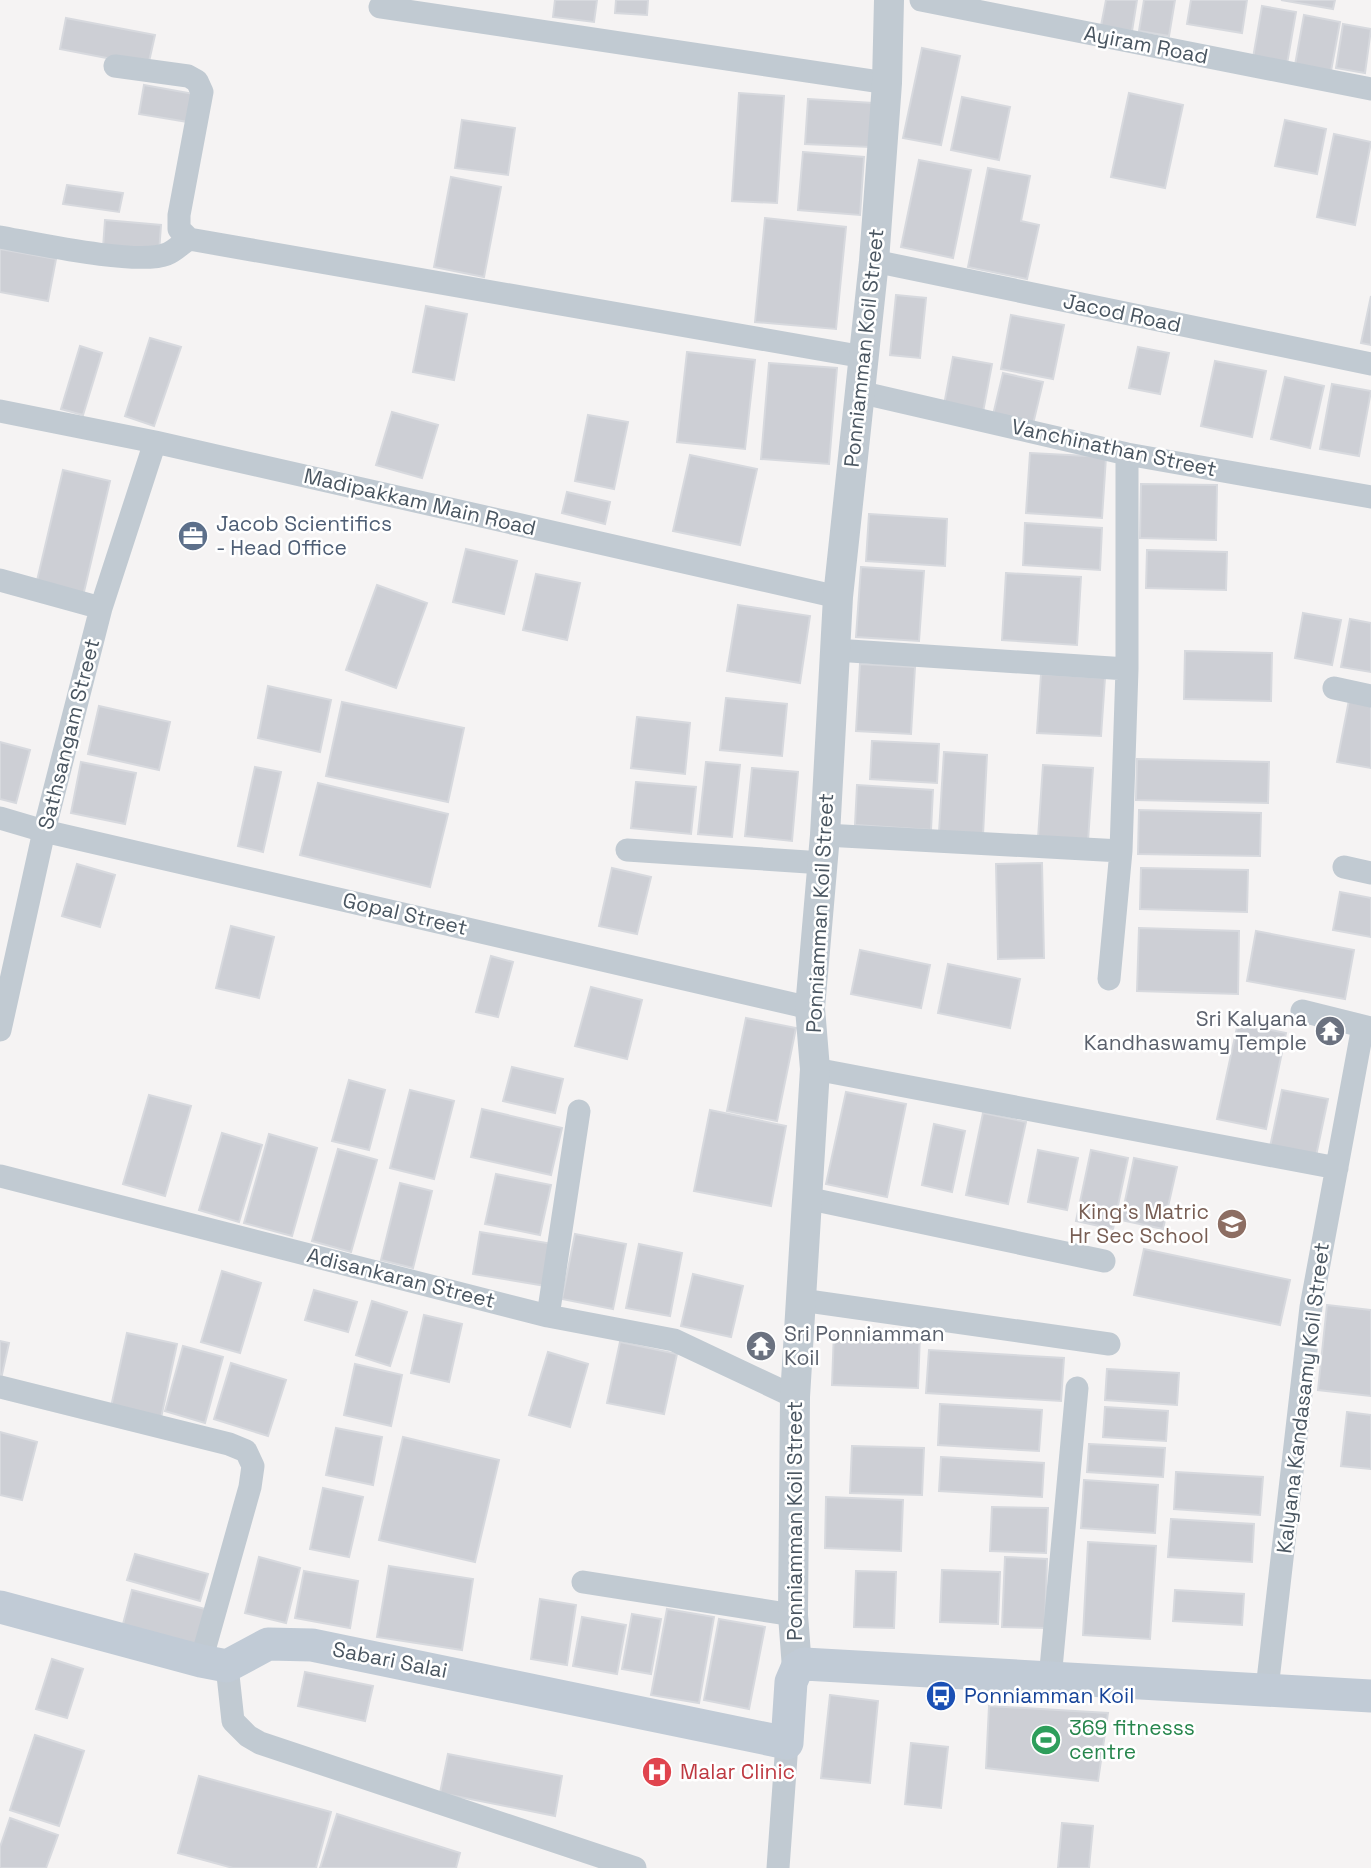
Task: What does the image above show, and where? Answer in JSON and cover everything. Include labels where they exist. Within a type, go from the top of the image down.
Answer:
[{"type":"main road","points":[[0,1607],[214,1663]]},
{"type":"main road","name":"Sabari Salai","points":[[214,1663],[268,1644],[312,1645],[787,1742]]},
{"type":"main road","points":[[797,1668],[811,1664],[1371,1696]]},
{"type":"main road","name":"Ponniamman Koil Street","points":[[787,1742],[791,1682],[797,1668]]},
{"type":"street","name":"Ponniamman Koil Street","points":[[797,1668],[793,1615],[795,1396],[815,1069],[810,1008],[824,849],[838,597],[874,261],[887,83],[889,0]]},
{"type":"street","name":"Ayiram Road","points":[[921,0],[1371,89]]},
{"type":"street","points":[[380,6],[887,83]]},
{"type":"street","points":[[115,66],[188,76],[197,81],[202,92],[180,215],[180,229],[189,239],[864,357]]},
{"type":"street","points":[[0,237],[75,251],[144,258],[167,254],[189,239]]},
{"type":"street","name":"Jacod Road","points":[[874,261],[1371,364]]},
{"type":"street","name":"Vanchinathan Street","points":[[859,392],[1127,454],[1371,497]]},
{"type":"street","name":"Madipakkam Main Road","points":[[0,411],[155,442],[838,597]]},
{"type":"street","name":"Sathsangam Street","points":[[0,1030],[44,831],[101,608],[155,442]]},
{"type":"street","points":[[1109,979],[1121,852],[1127,669],[1127,454]]},
{"type":"street","points":[[0,580],[101,608]]},
{"type":"street","points":[[835,650],[1127,669]]},
{"type":"street","points":[[1334,688],[1371,696]]},
{"type":"street","name":"Gopal Street","points":[[0,818],[44,831],[810,1008]]},
{"type":"street","points":[[627,850],[1121,852]]},
{"type":"street","points":[[1344,867],[1371,873]]},
{"type":"street","points":[[1302,1012],[1367,1027]]},
{"type":"street","name":"Kalyana Kandasamy Koil Street","points":[[1267,1689],[1311,1307],[1367,1027]]},
{"type":"street","points":[[815,1069],[1337,1168]]},
{"type":"street","points":[[548,1316],[579,1111]]},
{"type":"street","name":"Adisankaran Street","points":[[0,1176],[548,1316],[674,1340],[795,1396]]},
{"type":"street","points":[[806,1198],[1104,1261]]},
{"type":"street","points":[[801,1300],[1109,1344]]},
{"type":"street","points":[[0,1387],[229,1444],[246,1451],[253,1466],[250,1488],[214,1663],[233,1721],[248,1736],[260,1743],[635,1868]]},
{"type":"street","points":[[1050,1679],[1077,1388]]},
{"type":"street","points":[[583,1582],[793,1615]]},
{"type":"street","name":"Ponniamman Koil Street","points":[[778,1868],[787,1742]]},
{"type":"building","points":[[555,0],[597,0],[594,22],[553,17]]},
{"type":"building","points":[[616,0],[648,0],[647,15],[615,13]]},
{"type":"building","points":[[1106,0],[1137,0],[1132,31],[1101,26]]},
{"type":"building","points":[[1144,0],[1175,0],[1169,36],[1139,31]]},
{"type":"building","points":[[1191,0],[1247,0],[1242,33],[1187,24]]},
{"type":"building","points":[[1281,0],[1335,0],[1333,9]]},
{"type":"building","points":[[1262,6],[1296,12],[1287,64],[1253,58]]},
{"type":"building","points":[[1304,15],[1340,22],[1331,71],[1295,65]]},
{"type":"building","points":[[66,18],[155,35],[148,66],[60,49]]},
{"type":"building","points":[[1343,24],[1371,29],[1365,73],[1336,68]]},
{"type":"building","points":[[922,48],[960,56],[941,145],[903,138]]},
{"type":"building","points":[[144,85],[194,94],[188,122],[139,114]]},
{"type":"building","points":[[739,93],[784,96],[777,203],[732,201]]},
{"type":"building","points":[[1129,93],[1183,105],[1165,188],[1111,177]]},
{"type":"building","points":[[962,97],[1010,107],[999,160],[951,150]]},
{"type":"building","points":[[808,99],[873,103],[870,147],[805,144]]},
{"type":"building","points":[[462,120],[515,128],[508,175],[455,168]]},
{"type":"building","points":[[1285,120],[1326,129],[1317,174],[1275,166]]},
{"type":"building","points":[[1334,134],[1371,142],[1355,225],[1317,217]]},
{"type":"building","points":[[803,152],[864,157],[860,215],[798,210]]},
{"type":"building","points":[[919,160],[971,170],[953,258],[901,247]]},
{"type":"building","points":[[988,168],[1030,176],[1021,221],[1039,225],[1027,279],[968,267]]},
{"type":"building","points":[[451,177],[501,187],[484,277],[434,267]]},
{"type":"building","points":[[67,185],[123,193],[119,212],[63,204]]},
{"type":"building","points":[[765,218],[846,227],[836,329],[755,322]]},
{"type":"building","points":[[105,220],[161,225],[159,253],[103,248]]},
{"type":"building","points":[[0,249],[56,259],[48,301],[0,292]]},
{"type":"building","points":[[896,295],[926,298],[920,358],[890,355]]},
{"type":"building","points":[[1371,296],[1371,345],[1361,343]]},
{"type":"building","points":[[426,306],[467,314],[454,380],[413,372]]},
{"type":"building","points":[[1011,315],[1064,325],[1053,379],[1001,369]]},
{"type":"building","points":[[150,338],[181,347],[154,426],[125,416]]},
{"type":"building","points":[[80,346],[102,353],[83,415],[61,409]]},
{"type":"building","points":[[1138,347],[1169,353],[1160,394],[1129,388]]},
{"type":"building","points":[[687,352],[755,360],[745,449],[677,442]]},
{"type":"building","points":[[953,357],[992,364],[983,412],[944,405]]},
{"type":"building","points":[[1215,361],[1266,371],[1252,437],[1201,426]]},
{"type":"building","points":[[769,363],[837,368],[829,464],[761,459]]},
{"type":"building","points":[[1003,373],[1043,382],[1033,424],[993,415]]},
{"type":"building","points":[[1285,377],[1324,386],[1310,448],[1271,439]]},
{"type":"building","points":[[1332,384],[1371,391],[1359,456],[1320,449]]},
{"type":"building","points":[[392,412],[438,425],[422,478],[376,465]]},
{"type":"building","points":[[588,415],[628,422],[614,489],[575,481]]},
{"type":"building","points":[[1030,453],[1106,457],[1102,518],[1026,513]]},
{"type":"building","points":[[690,455],[757,469],[740,545],[673,531]]},
{"type":"building","points":[[63,470],[110,481],[83,596],[36,585]]},
{"type":"building","points":[[1141,484],[1217,485],[1216,540],[1140,538]]},
{"type":"building","points":[[567,492],[610,502],[605,524],[562,513]]},
{"type":"building","points":[[869,514],[947,519],[945,566],[866,561]]},
{"type":"building","points":[[1025,523],[1102,528],[1100,570],[1023,565]]},
{"type":"building","points":[[466,549],[517,561],[504,614],[453,602]]},
{"type":"building","points":[[1147,550],[1227,552],[1226,590],[1146,588]]},
{"type":"building","points":[[861,567],[924,571],[919,641],[856,637]]},
{"type":"building","points":[[1006,573],[1081,577],[1077,645],[1002,640]]},
{"type":"building","points":[[536,574],[580,583],[567,640],[523,630]]},
{"type":"building","points":[[377,585],[427,603],[396,688],[346,670]]},
{"type":"building","points":[[738,605],[810,616],[800,683],[727,671]]},
{"type":"building","points":[[1303,613],[1341,620],[1332,665],[1295,658]]},
{"type":"building","points":[[1350,619],[1371,623],[1371,672],[1341,667]]},
{"type":"building","points":[[1185,651],[1272,653],[1271,701],[1184,699]]},
{"type":"building","points":[[860,664],[915,667],[911,734],[856,731]]},
{"type":"building","points":[[1041,674],[1105,678],[1101,736],[1037,733]]},
{"type":"building","points":[[268,686],[331,700],[320,752],[258,738]]},
{"type":"building","points":[[1350,695],[1371,699],[1371,768],[1337,762]]},
{"type":"building","points":[[726,698],[787,704],[782,756],[720,750]]},
{"type":"building","points":[[342,702],[464,728],[448,802],[326,776]]},
{"type":"building","points":[[99,706],[170,722],[159,770],[88,754]]},
{"type":"building","points":[[637,717],[690,723],[685,774],[631,768]]},
{"type":"building","points":[[872,741],[939,744],[937,783],[870,779]]},
{"type":"building","points":[[0,742],[30,750],[16,803],[0,799]]},
{"type":"building","points":[[944,752],[987,755],[983,835],[939,832]]},
{"type":"building","points":[[1137,759],[1269,762],[1268,803],[1136,800]]},
{"type":"building","points":[[81,762],[136,773],[125,824],[71,813]]},
{"type":"building","points":[[706,762],[740,765],[732,837],[698,834]]},
{"type":"building","points":[[1043,765],[1093,768],[1088,841],[1038,838]]},
{"type":"building","points":[[255,767],[281,772],[263,852],[238,846]]},
{"type":"building","points":[[752,768],[798,772],[792,841],[745,836]]},
{"type":"building","points":[[636,782],[696,787],[691,834],[631,828]]},
{"type":"building","points":[[318,783],[448,814],[430,887],[300,855]]},
{"type":"building","points":[[857,785],[933,790],[931,830],[855,825]]},
{"type":"building","points":[[1139,810],[1261,813],[1260,856],[1138,854]]},
{"type":"building","points":[[1042,863],[1044,958],[998,959],[996,864]]},
{"type":"building","points":[[77,864],[115,875],[100,927],[62,916]]},
{"type":"building","points":[[612,868],[651,877],[637,934],[599,926]]},
{"type":"building","points":[[1141,868],[1248,870],[1247,912],[1140,909]]},
{"type":"building","points":[[1340,892],[1371,898],[1371,937],[1333,930]]},
{"type":"building","points":[[231,926],[274,937],[259,998],[216,988]]},
{"type":"building","points":[[1139,928],[1239,931],[1238,994],[1137,991]]},
{"type":"building","points":[[1256,931],[1354,950],[1345,999],[1247,981]]},
{"type":"building","points":[[860,950],[930,965],[921,1008],[851,994]]},
{"type":"building","points":[[491,956],[513,962],[498,1017],[476,1012]]},
{"type":"building","points":[[948,964],[1020,979],[1010,1028],[938,1013]]},
{"type":"building","points":[[591,987],[642,1000],[627,1059],[575,1046]]},
{"type":"building","points":[[746,1018],[796,1028],[777,1121],[727,1111]]},
{"type":"building","points":[[1238,1023],[1286,1033],[1266,1129],[1217,1119]]},
{"type":"building","points":[[512,1067],[563,1079],[555,1113],[503,1101]]},
{"type":"building","points":[[349,1080],[385,1090],[369,1150],[332,1141]]},
{"type":"building","points":[[410,1090],[454,1101],[434,1179],[390,1168]]},
{"type":"building","points":[[1282,1090],[1328,1099],[1316,1156],[1270,1147]]},
{"type":"building","points":[[846,1092],[906,1104],[887,1197],[826,1184]]},
{"type":"building","points":[[149,1095],[191,1106],[165,1196],[123,1184]]},
{"type":"building","points":[[482,1109],[562,1128],[551,1175],[471,1157]]},
{"type":"building","points":[[710,1110],[786,1126],[771,1206],[694,1191]]},
{"type":"building","points":[[983,1113],[1026,1122],[1008,1204],[966,1195]]},
{"type":"building","points":[[934,1124],[965,1131],[952,1192],[922,1185]]},
{"type":"building","points":[[222,1133],[262,1145],[239,1222],[199,1210]]},
{"type":"building","points":[[269,1134],[317,1148],[292,1236],[244,1223]]},
{"type":"building","points":[[338,1149],[377,1160],[351,1252],[312,1241]]},
{"type":"building","points":[[1038,1150],[1078,1158],[1067,1210],[1028,1202]]},
{"type":"building","points":[[1091,1150],[1128,1158],[1113,1229],[1076,1221]]},
{"type":"building","points":[[1134,1158],[1177,1167],[1163,1229],[1121,1220]]},
{"type":"building","points":[[496,1174],[551,1185],[540,1235],[485,1224]]},
{"type":"building","points":[[400,1183],[432,1191],[413,1268],[381,1260]]},
{"type":"building","points":[[480,1232],[553,1244],[546,1286],[473,1274]]},
{"type":"building","points":[[575,1234],[626,1244],[613,1309],[562,1299]]},
{"type":"building","points":[[639,1244],[682,1253],[670,1316],[626,1308]]},
{"type":"building","points":[[1144,1249],[1290,1280],[1280,1325],[1134,1295]]},
{"type":"building","points":[[222,1271],[261,1283],[240,1353],[201,1342]]},
{"type":"building","points":[[693,1274],[743,1286],[731,1337],[681,1326]]},
{"type":"building","points":[[314,1290],[357,1302],[348,1332],[305,1320]]},
{"type":"building","points":[[372,1301],[407,1312],[390,1366],[356,1355]]},
{"type":"building","points":[[1327,1305],[1371,1310],[1371,1396],[1318,1390]]},
{"type":"building","points":[[424,1315],[462,1324],[449,1382],[411,1373]]},
{"type":"building","points":[[834,1331],[920,1334],[918,1388],[832,1385]]},
{"type":"building","points":[[127,1333],[177,1344],[161,1418],[111,1407]]},
{"type":"building","points":[[0,1341],[9,1343],[1,1379],[0,1379]]},
{"type":"building","points":[[620,1342],[677,1354],[664,1414],[607,1403]]},
{"type":"building","points":[[183,1346],[223,1357],[205,1423],[165,1411]]},
{"type":"building","points":[[929,1350],[1064,1358],[1061,1401],[926,1393]]},
{"type":"building","points":[[548,1352],[588,1364],[570,1427],[529,1415]]},
{"type":"building","points":[[231,1363],[286,1380],[268,1436],[214,1419]]},
{"type":"building","points":[[355,1364],[402,1375],[391,1426],[344,1415]]},
{"type":"building","points":[[1107,1369],[1179,1373],[1177,1405],[1105,1400]]},
{"type":"building","points":[[940,1404],[1042,1410],[1039,1451],[938,1445]]},
{"type":"building","points":[[1105,1407],[1168,1411],[1166,1441],[1103,1437]]},
{"type":"building","points":[[1347,1412],[1371,1415],[1371,1469],[1341,1466]]},
{"type":"building","points":[[336,1428],[382,1437],[373,1485],[326,1475]]},
{"type":"building","points":[[0,1432],[37,1442],[22,1500],[0,1495]]},
{"type":"building","points":[[403,1437],[499,1460],[475,1562],[379,1540]]},
{"type":"building","points":[[1089,1444],[1165,1448],[1163,1477],[1087,1472]]},
{"type":"building","points":[[852,1446],[924,1448],[922,1495],[850,1493]]},
{"type":"building","points":[[941,1457],[1044,1463],[1042,1497],[939,1491]]},
{"type":"building","points":[[1176,1472],[1263,1477],[1260,1515],[1174,1509]]},
{"type":"building","points":[[1084,1480],[1158,1485],[1155,1533],[1081,1528]]},
{"type":"building","points":[[323,1488],[363,1497],[349,1557],[310,1549]]},
{"type":"building","points":[[826,1497],[903,1500],[901,1551],[825,1548]]},
{"type":"building","points":[[992,1507],[1048,1508],[1046,1553],[990,1551]]},
{"type":"building","points":[[1171,1519],[1254,1524],[1252,1562],[1168,1557]]},
{"type":"building","points":[[1088,1542],[1156,1546],[1150,1639],[1083,1635]]},
{"type":"building","points":[[135,1554],[208,1574],[200,1601],[127,1580]]},
{"type":"building","points":[[259,1557],[300,1568],[286,1623],[245,1613]]},
{"type":"building","points":[[1005,1557],[1047,1559],[1045,1628],[1002,1627]]},
{"type":"building","points":[[389,1566],[473,1579],[462,1650],[377,1637]]},
{"type":"building","points":[[942,1570],[1000,1572],[998,1624],[940,1622]]},
{"type":"building","points":[[304,1571],[358,1581],[350,1628],[295,1618]]},
{"type":"building","points":[[856,1571],[896,1572],[894,1628],[854,1627]]},
{"type":"building","points":[[132,1590],[205,1609],[196,1647],[122,1628]]},
{"type":"building","points":[[1175,1590],[1244,1594],[1242,1625],[1173,1621]]},
{"type":"building","points":[[540,1599],[576,1605],[567,1665],[531,1659]]},
{"type":"building","points":[[667,1609],[714,1617],[699,1703],[651,1695]]},
{"type":"building","points":[[632,1614],[661,1619],[651,1674],[622,1669]]},
{"type":"building","points":[[582,1617],[626,1625],[617,1674],[573,1666]]},
{"type":"building","points":[[719,1619],[765,1627],[749,1709],[704,1700]]},
{"type":"building","points":[[52,1659],[83,1669],[67,1718],[36,1709]]},
{"type":"building","points":[[305,1672],[373,1686],[365,1721],[298,1706]]},
{"type":"building","points":[[830,1695],[878,1701],[870,1783],[821,1778]]},
{"type":"building","name":"369 fitnesss centre","points":[[989,1706],[1108,1713],[1098,1781],[986,1768]]},
{"type":"building","points":[[35,1735],[84,1751],[59,1826],[10,1810]]},
{"type":"building","points":[[911,1743],[948,1747],[941,1808],[905,1804]]},
{"type":"building","points":[[448,1754],[562,1776],[555,1816],[440,1793]]},
{"type":"building","points":[[199,1776],[331,1812],[316,1868],[233,1868],[178,1853]]},
{"type":"building","points":[[337,1814],[460,1853],[456,1868],[320,1868]]},
{"type":"building","points":[[10,1818],[58,1835],[46,1868],[0,1868],[0,1847]]},
{"type":"building","points":[[1062,1823],[1093,1826],[1089,1868],[1058,1868]]},
{"type":"place","name":"Jacob Scientifics - Head Office","points":[[193,536]]},
{"type":"place","name":"Sri Kalyana Kandhaswamy Temple","points":[[1330,1031]]},
{"type":"place","name":"King's Matric Hr Sec School","points":[[1232,1224]]},
{"type":"place","name":"Sri Ponniamman Koil","points":[[761,1346]]},
{"type":"place","name":"Ponniamman Koil","points":[[941,1696]]},
{"type":"place","name":"369 fitnesss centre","points":[[1046,1740]]},
{"type":"place","name":"Malar Clinic","points":[[657,1772]]}]
